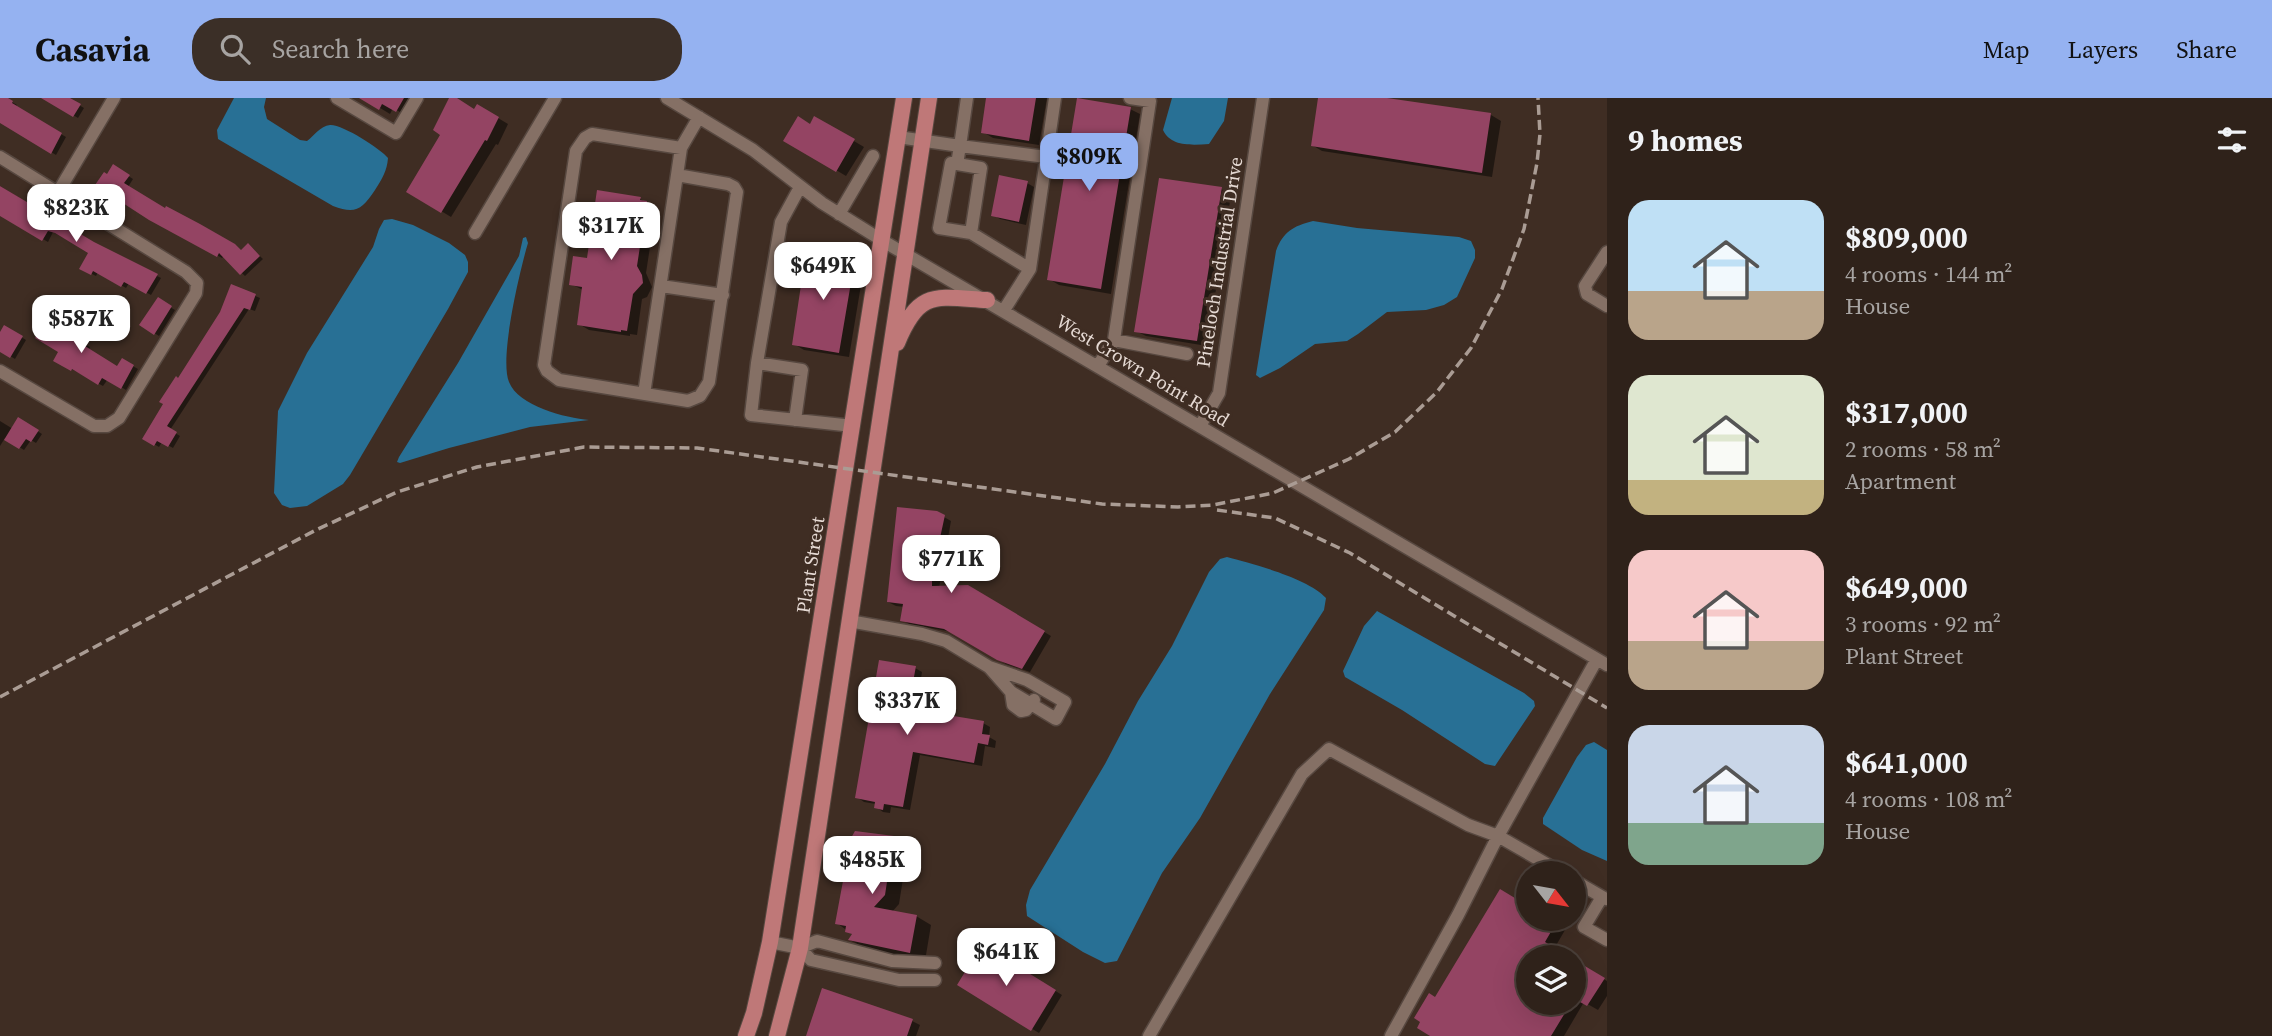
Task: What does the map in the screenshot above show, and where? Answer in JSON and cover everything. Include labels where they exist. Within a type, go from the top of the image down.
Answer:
[{"type":"main road","name":"Plant Street","points":[[746,1036],[770,943],[904,98]]},
{"type":"main road","points":[[777,1036],[800,948],[929,98]]},
{"type":"main road","points":[[886,372],[907,320],[922,303],[944,298],[987,300]]},
{"type":"main road","points":[[828,585],[834,611],[839,617],[849,621]]},
{"type":"main road","points":[[819,641],[831,652],[841,681]]},
{"type":"street","points":[[57,194],[114,98]]},
{"type":"street","points":[[337,98],[396,133],[417,98]]},
{"type":"street","points":[[475,233],[555,98]]},
{"type":"street","name":"West Crown Point Road","points":[[667,98],[753,150],[800,187],[883,241],[1602,662]]},
{"type":"street","points":[[957,164],[967,98]]},
{"type":"street","points":[[1004,310],[1030,269],[1055,98]]},
{"type":"street","points":[[1098,366],[1114,340],[1150,102],[1130,98]]},
{"type":"street","name":"Pineloch Industrial Drive","points":[[1200,426],[1219,393],[1263,98]]},
{"type":"street","points":[[644,394],[681,148],[699,117]]},
{"type":"street","points":[[677,175],[728,184],[737,192],[723,295],[706,390],[688,401],[559,380],[547,371],[544,365],[579,144],[592,134],[600,134],[681,148]]},
{"type":"street","points":[[898,136],[1046,157]]},
{"type":"street","points":[[839,214],[873,156]]},
{"type":"street","points":[[0,157],[187,272],[197,283],[196,293],[119,418],[107,426],[94,426],[0,371]]},
{"type":"street","points":[[971,233],[981,168],[951,163],[939,228],[971,233],[1030,269]]},
{"type":"street","points":[[800,187],[781,222],[751,415],[853,426]]},
{"type":"street","points":[[1607,252],[1585,286],[1587,294],[1607,306]]},
{"type":"street","points":[[661,286],[723,295]]},
{"type":"street","points":[[1114,340],[1186,354]]},
{"type":"street","points":[[757,363],[802,370],[795,420]]},
{"type":"street","points":[[849,621],[946,641],[989,667],[1027,680],[1066,702],[1056,719],[1010,692],[989,667]]},
{"type":"street","points":[[1391,1036],[1498,836],[1602,662]]},
{"type":"street","points":[[1032,704],[1039,688]]},
{"type":"street","points":[[1149,1036],[1303,774],[1329,749],[1468,825],[1498,836],[1541,861]]},
{"type":"street","points":[[1586,888],[1604,898],[1584,927],[1607,940]]},
{"type":"street","points":[[770,943],[800,948],[817,941],[892,961],[935,963]]},
{"type":"street","points":[[800,948],[811,960],[899,981],[935,980]]},
{"type":"street","points":[[842,967],[846,949]]},
{"type":"street","points":[[876,975],[881,958]]},
{"type":"water","points":[[234,98],[266,98],[264,107],[267,119],[300,140],[307,141],[320,129],[330,125],[343,128],[361,138],[388,158],[380,182],[362,206],[347,210],[333,206],[218,139],[217,130]]},
{"type":"water","points":[[1172,98],[1228,98],[1224,121],[1209,144],[1183,144],[1167,136],[1163,130]]},
{"type":"water","points":[[392,219],[413,225],[449,243],[465,255],[468,272],[350,475],[343,484],[307,506],[290,508],[282,505],[274,493],[278,411],[307,353],[373,247],[384,220]]},
{"type":"water","points":[[1313,221],[1357,228],[1459,237],[1471,241],[1475,258],[1457,297],[1444,305],[1426,310],[1387,312],[1347,341],[1315,344],[1260,378],[1256,375],[1276,251],[1290,231]]},
{"type":"water","points":[[526,237],[528,243],[509,335],[509,382],[522,398],[532,404],[568,417],[589,420],[530,427],[397,462],[458,363],[519,256],[523,238]]},
{"type":"water","points":[[1227,557],[1307,584],[1326,598],[1324,610],[1270,694],[1200,818],[1162,873],[1117,961],[1105,963],[1027,916],[1026,905],[1030,890],[1172,646],[1209,572],[1220,559]]},
{"type":"water","points":[[1377,611],[1534,701],[1535,706],[1495,766],[1485,764],[1345,677],[1343,671],[1364,626]]},
{"type":"water","points":[[1594,742],[1607,750],[1607,861],[1582,850],[1543,824],[1543,818],[1577,757],[1586,745]]},
{"type":"building","points":[[0,98],[8,98],[62,133],[51,154],[0,123]]},
{"type":"building","points":[[41,98],[70,98],[81,104],[73,117]]},
{"type":"building","points":[[359,98],[404,98],[396,112],[382,104],[379,110]]},
{"type":"building","points":[[449,98],[457,98],[474,109],[477,104],[499,117],[487,141],[485,140],[441,213],[406,192],[440,135],[433,130]]},
{"type":"building","points":[[986,98],[1036,98],[1029,141],[981,133]]},
{"type":"building","points":[[1077,98],[1131,107],[1101,289],[1047,280]]},
{"type":"building","points":[[1318,98],[1387,98],[1491,113],[1482,173],[1311,146]]},
{"type":"building","points":[[798,116],[810,124],[814,116],[855,139],[836,172],[783,141]]},
{"type":"building","points":[[113,164],[130,175],[124,183],[165,208],[166,206],[235,244],[241,250],[248,243],[260,256],[240,275],[219,253],[217,257],[149,220],[95,185]]},
{"type":"building","points":[[999,175],[1028,181],[1019,222],[991,216]]},
{"type":"building","points":[[1159,178],[1222,187],[1197,341],[1134,332]]},
{"type":"building","points":[[0,186],[94,242],[158,274],[146,294],[124,282],[121,287],[93,271],[91,275],[79,269],[88,253],[55,233],[48,231],[42,241],[0,216]]},
{"type":"building","points":[[597,190],[641,197],[640,200],[647,201],[637,266],[643,283],[633,294],[627,331],[577,325],[582,287],[569,285],[573,256],[587,258]]},
{"type":"building","points":[[806,252],[855,259],[839,353],[792,345]]},
{"type":"building","points":[[231,284],[256,294],[250,310],[244,308],[167,426],[177,432],[168,447],[157,441],[154,446],[142,439],[163,404],[159,402],[176,376],[178,378],[220,312]]},
{"type":"building","points":[[158,297],[172,306],[154,335],[139,325]]},
{"type":"building","points":[[52,313],[65,321],[61,328],[87,343],[85,346],[117,366],[122,358],[134,365],[121,389],[102,378],[98,385],[53,361],[58,352],[35,338]]},
{"type":"building","points":[[4,325],[23,336],[10,358],[0,352],[0,332]]},
{"type":"building","points":[[18,417],[39,430],[31,442],[26,439],[19,449],[4,440]]},
{"type":"building","points":[[897,507],[937,511],[945,515],[932,586],[968,585],[1045,631],[1022,669],[997,660],[944,629],[900,621],[903,604],[887,602]]},
{"type":"building","points":[[879,660],[916,666],[909,704],[917,710],[984,721],[982,734],[990,735],[988,745],[978,743],[974,763],[913,752],[903,807],[884,804],[883,810],[874,808],[875,802],[855,798]]},
{"type":"building","points":[[855,831],[894,836],[885,895],[874,907],[917,915],[910,953],[848,940],[852,934],[845,932],[846,926],[835,924],[851,838]]},
{"type":"building","points":[[1500,889],[1516,899],[1516,931],[1551,931],[1545,942],[1550,945],[1516,945],[1516,1015],[1564,1015],[1551,1036],[1430,1036],[1417,1028],[1420,1022],[1414,1018],[1429,993],[1435,997]]},
{"type":"building","points":[[982,944],[1056,990],[1031,1031],[957,985]]},
{"type":"building","points":[[1586,967],[1605,978],[1586,1005]]},
{"type":"building","points":[[822,988],[913,1019],[907,1036],[806,1036]]},
{"type":"railway","points":[[0,697],[314,531],[397,492],[477,467],[584,447],[697,448],[1102,504],[1178,507],[1213,505],[1273,493],[1349,459],[1395,432],[1437,392],[1471,348],[1502,289],[1524,229],[1537,163],[1540,134],[1538,98]]},
{"type":"railway","points":[[1217,510],[1275,518],[1350,553],[1607,708]]}]
